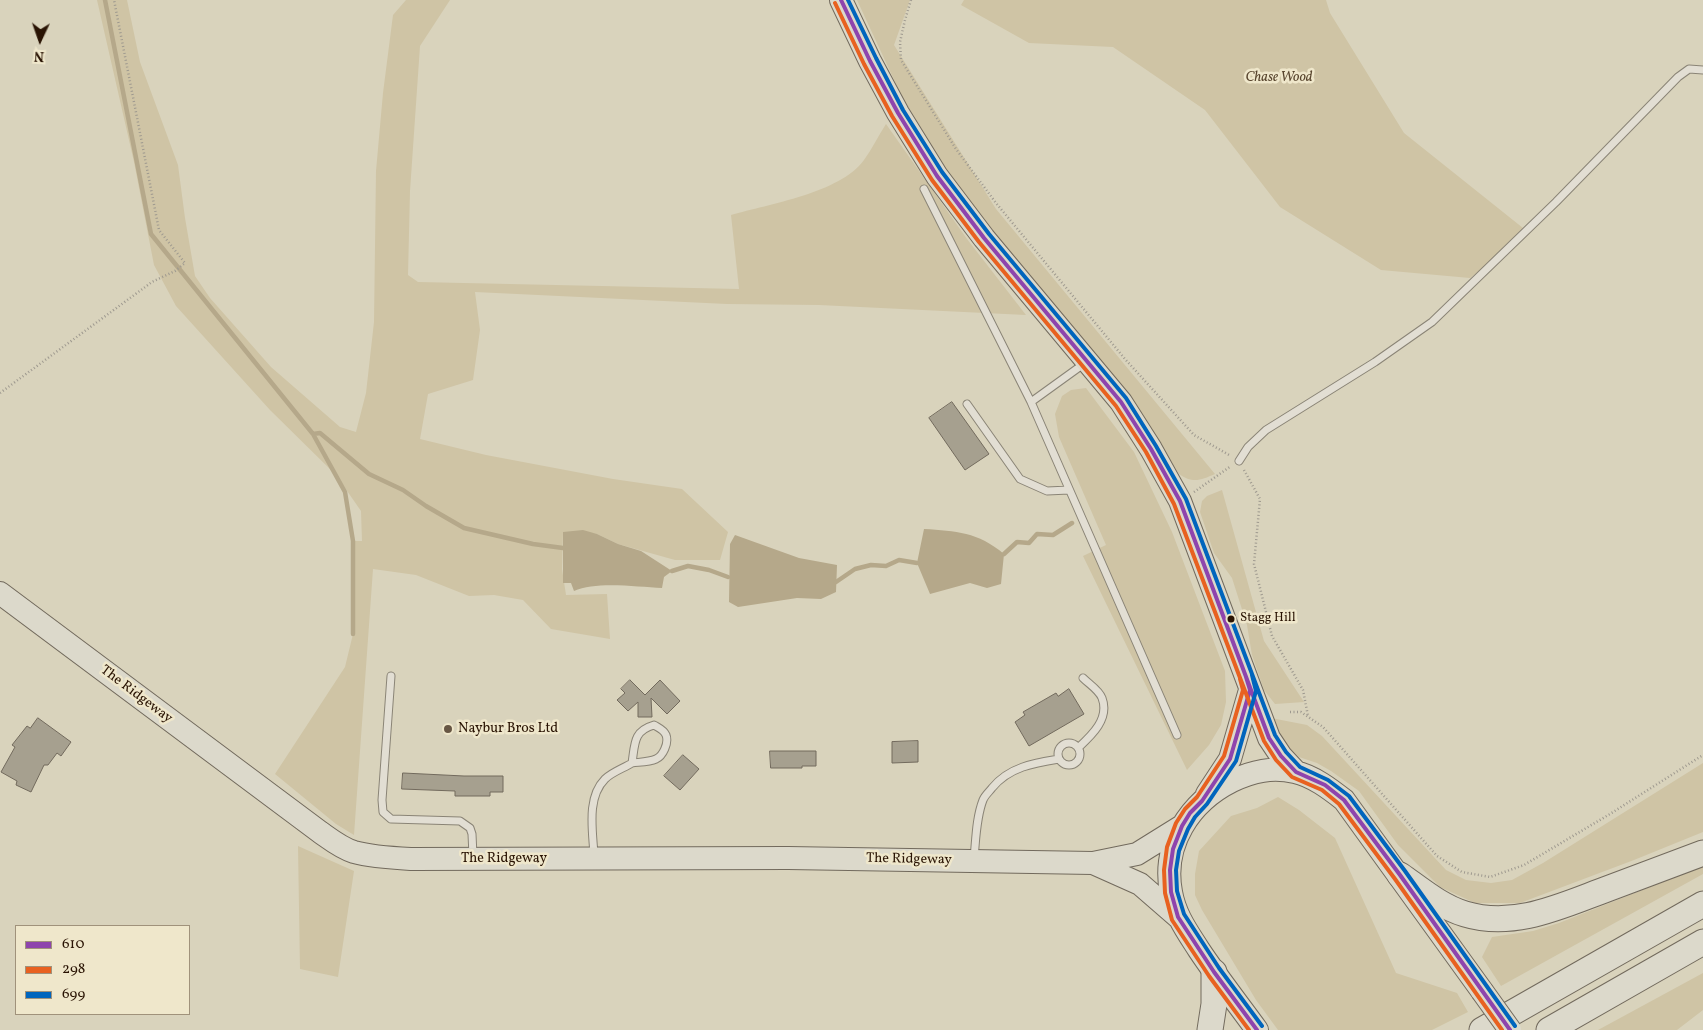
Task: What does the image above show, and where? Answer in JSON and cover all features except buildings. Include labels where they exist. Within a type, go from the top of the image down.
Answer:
[{"type":"highway","points":[[1400,875],[1431,896],[1462,913],[1488,919],[1523,918],[1554,909],[1703,853]]},
{"type":"highway","points":[[1482,1030],[1703,904]]},
{"type":"highway","points":[[1550,1030],[1703,942]]},
{"type":"highway","points":[[1210,1030],[1214,1004],[1214,972]]},
{"type":"main road","points":[[841,0],[893,104],[937,176],[984,238],[1121,402],[1151,449],[1180,501],[1268,738],[1280,756],[1296,772]]},
{"type":"main road","name":"The Ridgeway","points":[[0,593],[337,844],[352,851],[388,858],[788,858],[1093,863],[1137,854],[1182,826]]},
{"type":"main road","points":[[1202,801],[1230,760],[1250,690]]},
{"type":"main road","points":[[1258,1030],[1214,972],[1178,917],[1170,892],[1170,870],[1173,848],[1182,826],[1190,813],[1202,801],[1221,787],[1250,773],[1273,770],[1296,772],[1325,785],[1344,800],[1400,875],[1510,1030]]},
{"type":"main road","name":"The Ridgeway","points":[[1093,863],[1140,884],[1178,917]]},
{"type":"lane","points":[[1238,461],[1248,447],[1266,430],[1376,362],[1432,322],[1556,202],[1678,77],[1690,70],[1703,70]]},
{"type":"lane","points":[[924,189],[1031,402],[1177,736]]},
{"type":"lane","points":[[1031,402],[1088,361]]},
{"type":"lane","points":[[967,404],[1020,479],[1047,491],[1069,490]]},
{"type":"lane","points":[[391,676],[382,800],[383,812],[391,819],[460,821],[470,828],[473,859]]},
{"type":"lane","points":[[1078,748],[1092,736],[1099,726],[1103,710],[1102,698],[1083,678]]},
{"type":"lane","points":[[594,859],[593,813],[595,795],[605,779],[632,763],[659,758],[666,742],[666,736],[662,730],[654,725],[644,728],[637,736],[632,763]]},
{"type":"lane","points":[[1072,744],[1078,748],[1080,755],[1074,764],[1067,765],[1061,762],[1058,751],[1062,745],[1072,744]]},
{"type":"lane","points":[[974,861],[978,818],[983,798],[998,781],[1015,770],[1031,763],[1059,759]]},
{"type":"path","points":[[0,393],[152,282],[175,271],[186,263],[159,230],[114,0]]},
{"type":"path","points":[[912,0],[900,42],[901,60],[956,149],[996,203],[1125,359],[1194,435],[1238,461],[1260,499],[1254,564],[1272,636],[1303,690],[1308,716]]},
{"type":"path","points":[[1180,501],[1238,461]]},
{"type":"path","points":[[1290,712],[1301,712],[1323,727],[1437,856],[1462,872],[1490,877],[1524,865],[1610,814],[1703,755]]},
{"type":"green space","points":[[97,0],[127,0],[140,62],[178,165],[195,276],[210,298],[271,367],[340,427],[356,432],[366,393],[374,322],[376,171],[383,93],[393,15],[406,0],[450,0],[420,46],[410,191],[408,275],[418,282],[739,289],[731,215],[803,196],[838,181],[853,171],[864,160],[886,124],[967,239],[1026,315],[475,292],[480,330],[473,380],[428,394],[420,439],[486,455],[613,479],[682,489],[728,532],[720,560],[675,560],[618,544],[597,534],[563,532],[562,569],[566,595],[607,594],[610,639],[551,629],[523,600],[494,595],[469,596],[416,575],[373,569],[354,835],[336,824],[275,774],[345,667],[353,634],[353,541],[362,541],[361,511],[336,475],[270,410],[176,306],[154,265],[134,162]]},
{"type":"green space","points":[[857,0],[910,0],[894,45],[996,209],[1215,474],[1193,480],[1179,474],[1146,421],[1040,292],[942,167],[908,110]]},
{"type":"green space","name":"Chase Wood","points":[[964,0],[1326,0],[1330,13],[1404,133],[1528,232],[1470,278],[1381,270],[1280,207],[1205,110],[1113,47],[1029,43],[961,5]]},
{"type":"green space","points":[[1086,388],[1134,452],[1172,532],[1225,671],[1226,702],[1221,725],[1209,745],[1187,770],[1083,556],[1106,545],[1059,437],[1055,414],[1062,396],[1071,390]]},
{"type":"green space","points":[[1222,490],[1264,641],[1304,702],[1275,704],[1264,690],[1252,655],[1247,625],[1232,578],[1214,553],[1200,512],[1202,501],[1207,496]]},
{"type":"green space","points":[[1271,718],[1307,725],[1322,736],[1446,870],[1466,880],[1491,883],[1512,880],[1543,863],[1703,763],[1703,832],[1520,903],[1475,903],[1440,887],[1398,845],[1359,791],[1317,763],[1299,757],[1286,745]]},
{"type":"green space","points":[[1278,797],[1299,810],[1335,838],[1396,973],[1457,993],[1468,1012],[1432,1030],[1278,1030],[1256,1000],[1202,910],[1195,895],[1195,874],[1199,851],[1231,816],[1257,808]]},
{"type":"green space","points":[[298,846],[354,871],[338,977],[300,969]]},
{"type":"green space","points":[[1703,866],[1703,874],[1501,986],[1482,957],[1492,937],[1533,931],[1559,923]]},
{"type":"green space","points":[[1703,973],[1703,1010],[1677,1030],[1598,1030]]},
{"type":"shaded area","points":[[924,529],[976,537],[1004,554],[1001,584],[987,588],[970,583],[930,594],[917,563]]},
{"type":"shaded area","points":[[583,530],[641,551],[672,571],[664,577],[662,588],[605,585],[574,591],[571,583],[563,583],[563,532]]},
{"type":"shaded area","points":[[735,535],[799,558],[837,565],[836,592],[821,599],[797,598],[738,607],[729,602],[730,544]]},
{"type":"waterway","points":[[105,0],[151,234],[313,434],[345,492],[353,541],[353,634]]},
{"type":"waterway","points":[[313,434],[320,433],[369,474],[403,490],[464,528],[533,544],[563,548]]},
{"type":"waterway","points":[[1004,554],[1017,542],[1029,543],[1037,534],[1053,535],[1072,523]]},
{"type":"waterway","points":[[836,582],[855,569],[871,565],[886,566],[899,560],[917,563]]},
{"type":"waterway","points":[[672,571],[688,566],[709,570],[728,577]]},
{"type":"transit line","name":"610","points":[[841,0],[870,61],[898,113],[937,176],[984,238],[1121,402],[1151,449],[1180,501],[1269,738],[1281,756],[1296,772],[1325,785],[1344,800],[1400,875],[1510,1030]]},
{"type":"transit line","name":"699","points":[[848,0],[903,110],[942,172],[989,234],[1126,398],[1156,446],[1186,499],[1275,735],[1286,752],[1300,767],[1328,780],[1349,796],[1405,871],[1515,1026]]},
{"type":"transit line","name":"298","points":[[835,3],[864,64],[892,116],[932,180],[979,242],[1116,406],[1146,452],[1174,504],[1264,741],[1276,760],[1292,777],[1322,790],[1339,804],[1395,879],[1502,1030]]},
{"type":"transit line","name":"699","points":[[1252,675],[1256,691],[1236,761],[1188,829],[1179,851],[1176,870],[1177,891],[1184,914],[1219,968],[1262,1026]]},
{"type":"transit line","name":"610","points":[[1246,677],[1250,690],[1230,759],[1202,801],[1190,813],[1182,826],[1173,849],[1170,870],[1171,892],[1178,917],[1214,972],[1257,1030]]},
{"type":"transit line","name":"298","points":[[1240,679],[1243,690],[1224,756],[1197,797],[1185,809],[1176,823],[1167,847],[1164,870],[1165,893],[1172,920],[1209,976],[1249,1030]]},
{"type":"place","name":"Stagg Hill","points":[[1231,619]]},
{"type":"place","name":"Naybur Bros Ltd","points":[[448,729]]}]
